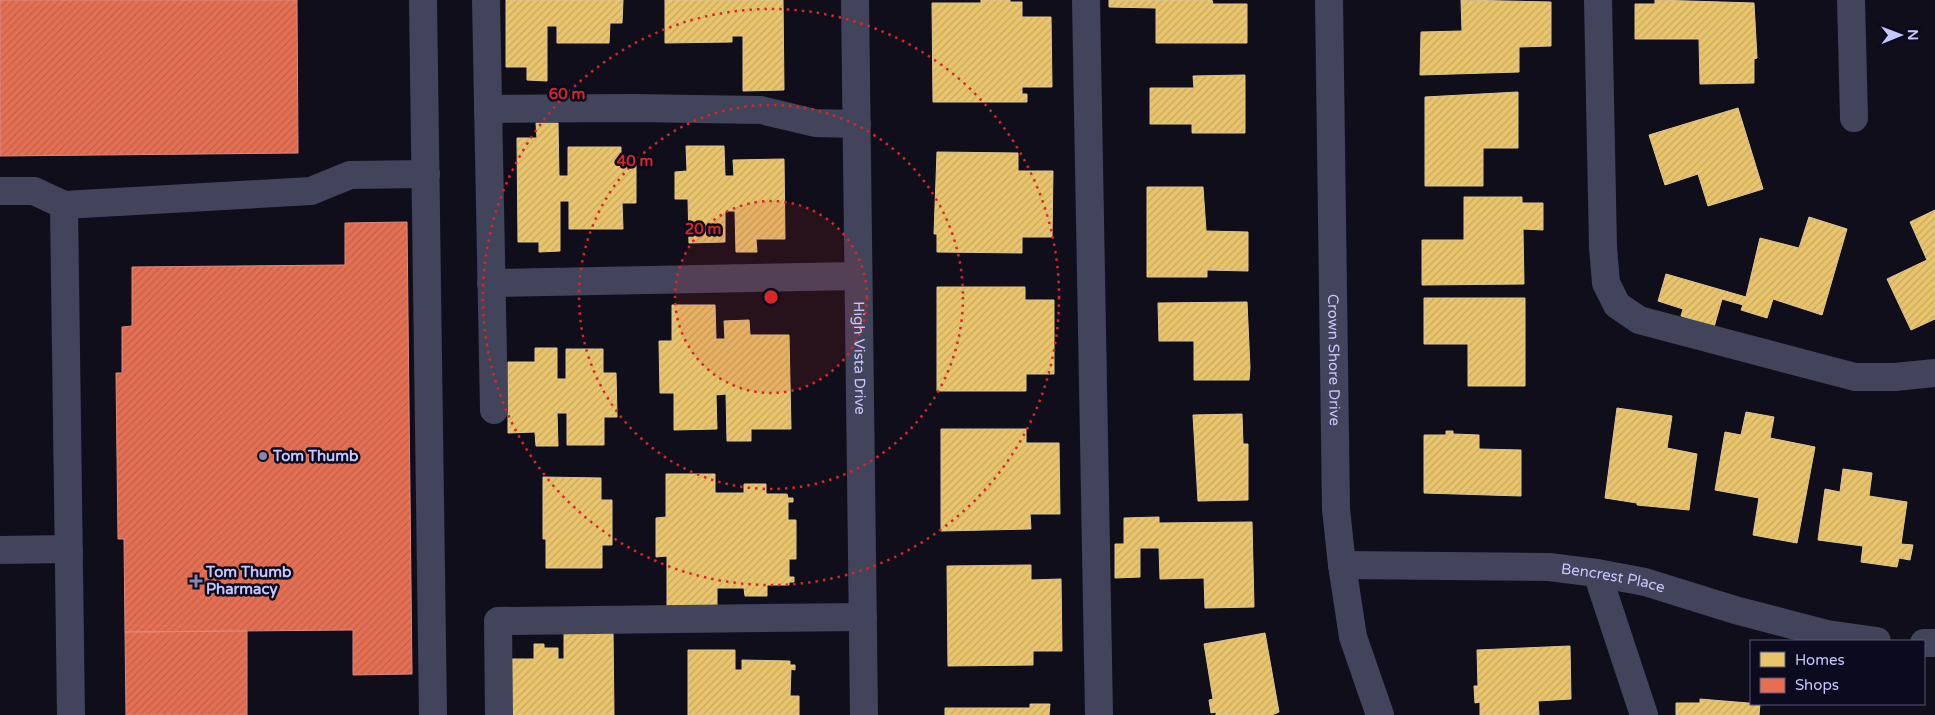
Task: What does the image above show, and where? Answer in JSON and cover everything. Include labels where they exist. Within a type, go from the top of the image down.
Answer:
[{"type":"street","points":[[423,0],[433,715]]},
{"type":"street","points":[[486,0],[494,410]]},
{"type":"street","name":"High Vista Drive","points":[[855,0],[864,715]]},
{"type":"street","points":[[1086,0],[1099,715]]},
{"type":"street","name":"Crown Shore Drive","points":[[1329,0],[1336,499],[1342,565],[1352,637],[1380,715]]},
{"type":"street","points":[[1598,0],[1603,247],[1606,283],[1617,305],[1639,320],[1855,377],[1894,377],[1935,373]]},
{"type":"street","points":[[1852,0],[1854,118]]},
{"type":"street","points":[[488,109],[634,108],[761,110],[814,123],[856,124]]},
{"type":"street","points":[[0,191],[34,191],[64,205],[311,191],[350,174],[426,174]]},
{"type":"street","points":[[64,205],[72,715]]},
{"type":"street","points":[[491,283],[858,276]]},
{"type":"street","points":[[0,550],[69,549]]},
{"type":"street","name":"Bencrest Place","points":[[1342,565],[1549,567],[1597,573],[1645,582],[1735,610],[1827,634],[1870,640]]},
{"type":"street","points":[[1597,573],[1644,715]]},
{"type":"street","points":[[500,715],[498,621],[863,617]]},
{"type":"building: Homes","points":[[506,0],[623,0],[622,23],[610,23],[609,43],[557,43],[557,26],[547,26],[547,81],[527,80],[527,67],[506,67]]},
{"type":"building: Homes","points":[[665,0],[783,0],[784,90],[743,91],[743,36],[732,36],[732,42],[665,43]]},
{"type":"building: Homes","points":[[981,0],[1022,2],[1022,17],[1051,17],[1052,87],[1022,87],[1022,94],[1027,94],[1027,102],[933,102],[932,3],[981,3]]},
{"type":"building: Homes","points":[[1109,0],[1212,0],[1213,4],[1247,4],[1247,43],[1156,43],[1156,8],[1109,7]]},
{"type":"building: Homes","points":[[1461,0],[1551,2],[1551,46],[1519,47],[1519,72],[1420,75],[1421,32],[1462,31]]},
{"type":"building: Homes","points":[[1655,0],[1754,3],[1757,58],[1754,59],[1754,83],[1700,84],[1699,39],[1635,39],[1635,4],[1655,4]]},
{"type":"building: Homes","points":[[1245,75],[1245,133],[1192,133],[1192,124],[1150,124],[1150,88],[1194,88],[1193,76]]},
{"type":"building: Homes","points":[[1518,92],[1518,148],[1483,148],[1483,186],[1425,186],[1425,97]]},
{"type":"building: Homes","points":[[1738,108],[1763,189],[1708,206],[1698,174],[1665,185],[1649,135]]},
{"type":"building: Homes","points":[[536,123],[558,123],[559,176],[568,176],[568,147],[621,147],[621,165],[636,165],[636,203],[622,203],[623,229],[569,229],[569,201],[560,201],[560,251],[539,252],[539,242],[518,242],[517,138],[537,138]]},
{"type":"building: Homes","points":[[686,146],[724,146],[725,176],[734,176],[733,160],[784,159],[785,239],[756,239],[757,252],[736,252],[735,211],[725,211],[725,242],[689,243],[688,199],[675,199],[675,172],[687,171]]},
{"type":"building: Homes","points":[[937,152],[1018,153],[1018,171],[1053,171],[1052,237],[1022,237],[1022,253],[937,252],[937,234],[934,234]]},
{"type":"building: Homes","points":[[1147,187],[1203,187],[1206,231],[1248,232],[1248,271],[1207,270],[1207,277],[1147,277]]},
{"type":"building: Homes","points":[[1464,197],[1522,197],[1522,203],[1543,203],[1543,230],[1523,229],[1524,284],[1422,285],[1422,240],[1464,240]]},
{"type":"building: Homes","points":[[1935,210],[1935,319],[1911,330],[1887,279],[1927,260],[1910,222]]},
{"type":"building: Homes","points":[[1809,217],[1847,229],[1822,315],[1773,299],[1767,318],[1741,310],[1743,305],[1722,299],[1714,327],[1681,316],[1683,309],[1658,301],[1666,274],[1746,297],[1760,238],[1799,248]]},
{"type":"building: Homes","points":[[937,287],[1025,287],[1025,300],[1054,300],[1054,374],[1026,374],[1026,391],[937,391]]},
{"type":"building: Homes","points":[[1424,298],[1525,298],[1525,386],[1468,386],[1468,344],[1424,344]]},
{"type":"building: Homes","points":[[1247,302],[1249,380],[1194,380],[1194,341],[1159,341],[1158,303]]},
{"type":"building: Homes","points":[[672,305],[715,305],[716,339],[725,339],[724,321],[749,320],[750,335],[789,335],[791,429],[751,429],[751,441],[727,441],[726,394],[716,395],[717,429],[674,430],[674,393],[660,393],[659,341],[672,341]]},
{"type":"building: Homes","points":[[535,348],[557,348],[557,379],[566,379],[566,349],[603,349],[603,373],[616,373],[617,417],[604,417],[604,445],[567,445],[567,413],[557,413],[558,446],[536,446],[535,432],[508,433],[508,362],[535,362]]},
{"type":"building: Homes","points":[[1617,408],[1672,416],[1667,448],[1697,454],[1689,510],[1637,505],[1637,503],[1605,498]]},
{"type":"building: Homes","points":[[1746,412],[1774,417],[1770,438],[1815,447],[1797,543],[1753,535],[1759,498],[1715,490],[1725,432],[1741,435]]},
{"type":"building: Homes","points":[[1242,414],[1243,444],[1248,444],[1248,500],[1198,501],[1193,415]]},
{"type":"building: Homes","points":[[941,429],[1026,429],[1026,443],[1059,443],[1060,514],[1030,514],[1031,529],[941,531]]},
{"type":"building: Homes","points":[[1446,431],[1453,431],[1453,434],[1479,435],[1479,449],[1521,450],[1521,496],[1424,493],[1424,435],[1446,435]]},
{"type":"building: Homes","points":[[1843,469],[1872,473],[1869,496],[1907,502],[1901,544],[1913,545],[1910,560],[1899,558],[1897,567],[1861,562],[1863,546],[1818,540],[1825,489],[1840,492]]},
{"type":"building: Homes","points":[[666,474],[715,474],[715,493],[744,493],[744,484],[766,484],[766,494],[787,494],[788,498],[793,498],[793,502],[788,502],[788,520],[796,520],[796,559],[789,559],[789,577],[794,577],[794,582],[789,582],[789,585],[767,585],[767,596],[745,596],[744,588],[717,588],[717,606],[667,606],[667,556],[656,557],[656,518],[666,517]]},
{"type":"building: Homes","points":[[543,477],[601,478],[601,500],[612,500],[612,545],[602,545],[602,568],[546,568],[546,539],[543,539]]},
{"type":"building: Homes","points":[[1159,517],[1159,523],[1252,522],[1254,607],[1205,608],[1204,578],[1160,579],[1159,548],[1140,548],[1140,577],[1115,578],[1115,544],[1124,544],[1124,518]]},
{"type":"building: Homes","points":[[1031,565],[1031,580],[1061,579],[1062,651],[1033,651],[1033,665],[948,666],[947,566]]},
{"type":"building: Homes","points":[[613,631],[614,715],[511,715],[510,659],[534,659],[534,644],[544,644],[544,648],[558,648],[558,659],[564,659],[564,632]]},
{"type":"building: Homes","points":[[1265,633],[1279,712],[1272,715],[1216,715],[1216,712],[1211,713],[1209,700],[1213,699],[1204,644]]},
{"type":"building: Homes","points":[[1570,646],[1571,699],[1538,701],[1539,715],[1480,715],[1480,702],[1475,703],[1474,686],[1478,686],[1477,650]]},
{"type":"building: Homes","points":[[688,650],[735,650],[735,670],[742,670],[742,660],[790,661],[790,665],[795,665],[795,670],[791,669],[790,696],[799,696],[799,715],[688,715]]},
{"type":"building: Homes","points":[[1700,699],[1760,705],[1759,715],[1676,715],[1676,703],[1700,703]]},
{"type":"building: Homes","points":[[1030,704],[1050,704],[1049,715],[945,715],[945,708],[1030,708]]},
{"type":"building: Shops","points":[[0,0],[297,0],[298,153],[0,156]]},
{"type":"building: Shops","name":"Tom Thumb","points":[[407,222],[412,674],[353,675],[353,630],[125,632],[124,539],[118,539],[116,373],[122,373],[122,327],[132,326],[132,267],[345,265],[345,223]]},
{"type":"building: Shops","points":[[247,631],[247,715],[126,715],[125,632]]},
{"type":"place","name":"Tom Thumb","points":[[263,456]]},
{"type":"place","name":"Tom Thumb Pharmacy","points":[[196,581]]}]
